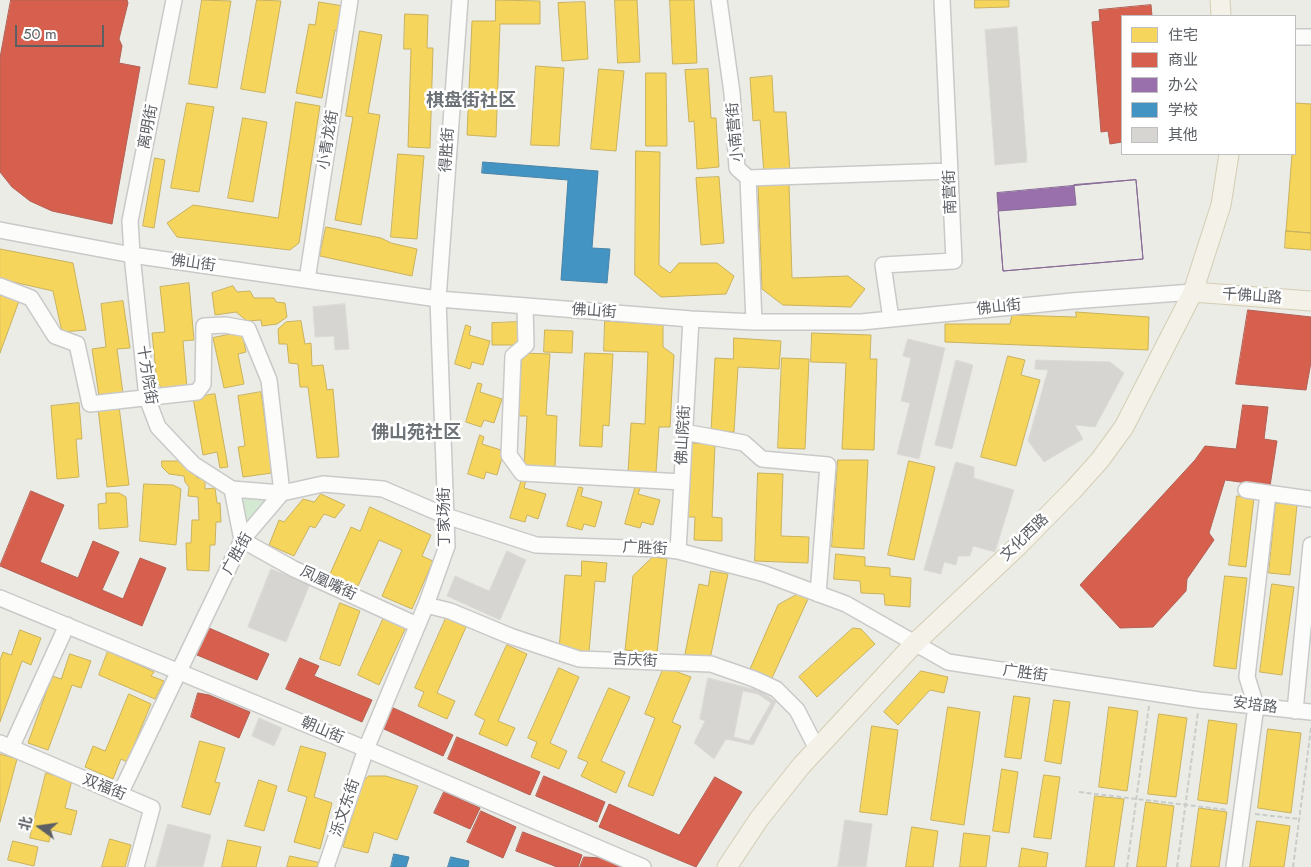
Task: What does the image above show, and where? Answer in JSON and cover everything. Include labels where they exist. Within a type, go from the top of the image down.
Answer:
[{"type":"main road","points":[[1220,0],[1222,15]]},
{"type":"main road","name":"文化西路","points":[[728,867],[759,819],[801,766],[922,648],[1018,545],[1073,490],[1100,460],[1124,428],[1193,292],[1221,205],[1229,155]]},
{"type":"main road","name":"千佛山路","points":[[1193,292],[1311,301]]},
{"type":"street","name":"离明街","points":[[132,255],[130,221],[174,0]]},
{"type":"street","name":"小青龙街","points":[[307,280],[350,0]]},
{"type":"street","name":"得胜街","points":[[438,299],[460,0]]},
{"type":"street","name":"小南营街","points":[[719,0],[732,93],[737,168],[748,178],[754,322]]},
{"type":"street","name":"南营街","points":[[891,319],[884,265],[954,261],[942,0]]},
{"type":"street","points":[[1296,37],[1311,37]]},
{"type":"street","points":[[748,178],[950,171]]},
{"type":"street","name":"佛山街","points":[[0,230],[132,255],[438,299],[691,319],[754,322],[861,322],[1072,301],[1193,292]]},
{"type":"street","name":"十方院街","points":[[132,255],[147,398],[158,427],[193,464],[232,489],[282,493]]},
{"type":"street","points":[[0,286],[31,298],[55,336],[77,344],[90,404],[197,392],[203,384],[204,326],[248,329],[269,380],[282,493]]},
{"type":"street","name":"丁家场街","points":[[366,749],[426,605],[447,546],[438,299]]},
{"type":"street","points":[[525,307],[526,345],[513,356],[510,455],[522,473],[682,482]]},
{"type":"street","name":"佛山院街","points":[[678,551],[691,319]]},
{"type":"street","points":[[684,432],[744,443],[762,459],[828,465],[818,594]]},
{"type":"street","name":"广胜街","points":[[120,794],[242,540],[282,493],[323,484],[383,490],[446,516],[536,545],[662,548],[765,574],[846,604],[948,662],[1199,700]]},
{"type":"street","points":[[232,489],[242,540]]},
{"type":"street","points":[[1246,490],[1311,499]]},
{"type":"street","points":[[1234,867],[1256,706],[1247,677],[1268,493]]},
{"type":"street","name":"凤凰嘴街","points":[[242,540],[294,569],[417,625]]},
{"type":"street","points":[[1295,710],[1311,545]]},
{"type":"street","name":"朝山街","points":[[0,598],[180,671],[643,867]]},
{"type":"street","name":"吉庆街","points":[[426,605],[450,611],[510,636],[579,659],[710,664],[754,679],[776,689],[797,710],[817,750]]},
{"type":"street","points":[[6,746],[67,625]]},
{"type":"street","name":"安培路","points":[[1199,700],[1311,712]]},
{"type":"street","name":"双福街","points":[[6,746],[152,808],[136,867]]},
{"type":"street","name":"泺文东街","points":[[326,867],[366,749]]},
{"type":"path","points":[[1177,867],[1199,700]]},
{"type":"path","points":[[1127,867],[1149,706]]},
{"type":"path","points":[[1293,867],[1311,728]]},
{"type":"path","points":[[1079,792],[1299,819]]},
{"type":"green space","points":[[236,494],[276,495],[242,532]]},
{"type":"building: 住宅","points":[[202,0],[231,1],[217,88],[189,84]]},
{"type":"building: 住宅","points":[[257,0],[281,1],[265,93],[241,89]]},
{"type":"building: 住宅","points":[[496,0],[540,1],[540,24],[500,24],[496,137],[467,135],[472,21],[495,21]]},
{"type":"building: 住宅","points":[[615,0],[637,0],[640,62],[618,63]]},
{"type":"building: 住宅","points":[[670,0],[694,0],[697,63],[673,64]]},
{"type":"building: 住宅","points":[[975,0],[1009,0],[1009,7],[975,8]]},
{"type":"building: 住宅","points":[[319,2],[343,6],[338,31],[335,30],[322,98],[296,93],[309,24],[315,25]]},
{"type":"building: 住宅","points":[[585,2],[588,59],[562,61],[558,3]]},
{"type":"building: 住宅","points":[[405,14],[428,15],[427,48],[433,48],[430,148],[408,147],[411,49],[404,49]]},
{"type":"building: 住宅","points":[[91,26],[112,31],[121,44],[112,95],[100,92],[98,103],[89,101],[82,87],[87,69],[80,67],[70,58],[68,48],[70,37],[81,28]]},
{"type":"building: 住宅","points":[[360,31],[382,35],[368,113],[380,115],[361,225],[335,220],[353,117],[346,116]]},
{"type":"building: 住宅","points":[[536,66],[564,68],[559,146],[531,145]]},
{"type":"building: 住宅","points":[[599,69],[624,71],[616,151],[591,149]]},
{"type":"building: 住宅","points":[[708,69],[711,118],[716,118],[719,167],[697,169],[694,121],[689,122],[685,70]]},
{"type":"building: 住宅","points":[[646,73],[666,73],[667,146],[646,146]]},
{"type":"building: 住宅","points":[[772,76],[774,112],[786,112],[790,172],[764,174],[760,120],[753,121],[750,78]]},
{"type":"building: 住宅","points":[[296,102],[320,106],[299,243],[290,250],[177,237],[167,223],[193,205],[278,218]]},
{"type":"building: 住宅","points":[[187,103],[214,107],[199,192],[171,188]]},
{"type":"building: 住宅","points":[[1296,103],[1311,104],[1311,233],[1286,231],[1292,155],[1296,155]]},
{"type":"building: 住宅","points":[[243,118],[267,122],[253,202],[228,198]]},
{"type":"building: 住宅","points":[[636,151],[660,152],[659,265],[670,273],[679,263],[717,263],[734,276],[726,294],[661,297],[635,275]]},
{"type":"building: 住宅","points":[[398,154],[424,156],[417,239],[391,237]]},
{"type":"building: 住宅","points":[[155,158],[165,160],[154,228],[143,226]]},
{"type":"building: 住宅","points":[[719,177],[724,243],[701,245],[696,178]]},
{"type":"building: 住宅","points":[[789,183],[792,278],[848,276],[865,289],[851,307],[783,305],[762,289],[758,184]]},
{"type":"building: 住宅","points":[[326,227],[381,238],[391,243],[417,249],[412,276],[320,256]]},
{"type":"building: 住宅","points":[[1286,231],[1311,233],[1311,250],[1285,248]]},
{"type":"building: 住宅","points":[[0,249],[73,263],[86,330],[62,332],[53,291],[0,279]]},
{"type":"building: 住宅","points":[[189,283],[194,340],[183,341],[187,388],[165,390],[157,383],[152,333],[165,332],[160,287]]},
{"type":"building: 住宅","points":[[233,286],[237,292],[250,291],[254,298],[274,298],[276,302],[285,303],[287,317],[277,324],[262,326],[261,320],[247,321],[236,312],[215,315],[212,293]]},
{"type":"building: 住宅","points":[[0,295],[19,301],[0,353]]},
{"type":"building: 住宅","points":[[123,301],[130,348],[117,349],[123,393],[99,396],[92,349],[106,347],[101,304]]},
{"type":"building: 住宅","points":[[1076,312],[1149,317],[1148,350],[945,342],[945,324],[1010,324],[1012,315],[1076,317]]},
{"type":"building: 住宅","points":[[301,321],[305,344],[311,343],[312,366],[323,365],[327,390],[333,389],[339,457],[317,458],[308,387],[300,387],[298,364],[289,363],[287,344],[279,344],[278,329],[286,322]]},
{"type":"building: 住宅","points":[[605,321],[663,325],[663,347],[674,355],[670,427],[659,427],[656,473],[628,472],[631,423],[645,424],[648,352],[604,351]]},
{"type":"building: 住宅","points":[[519,322],[519,345],[492,345],[492,323]]},
{"type":"building: 住宅","points":[[466,325],[471,327],[469,335],[490,341],[483,365],[472,362],[470,369],[455,364]]},
{"type":"building: 住宅","points":[[545,330],[573,331],[572,353],[544,352]]},
{"type":"building: 住宅","points":[[242,332],[246,352],[238,354],[244,384],[224,388],[213,338]]},
{"type":"building: 住宅","points":[[812,333],[871,335],[870,359],[877,359],[874,450],[842,449],[846,363],[811,362]]},
{"type":"building: 住宅","points":[[734,338],[781,341],[779,369],[738,367],[734,432],[711,431],[715,358],[733,359]]},
{"type":"building: 住宅","points":[[522,353],[550,354],[546,415],[557,416],[555,467],[524,466],[527,416],[519,416]]},
{"type":"building: 住宅","points":[[585,353],[613,354],[609,426],[603,425],[602,447],[580,446]]},
{"type":"building: 住宅","points":[[1008,356],[1025,360],[1021,375],[1040,380],[1016,466],[981,457]]},
{"type":"building: 住宅","points":[[782,358],[809,359],[805,449],[778,448]]},
{"type":"building: 住宅","points":[[478,383],[482,384],[480,392],[502,399],[494,423],[484,420],[481,427],[466,422]]},
{"type":"building: 住宅","points":[[261,392],[272,473],[243,477],[238,447],[245,446],[238,396]]},
{"type":"building: 住宅","points":[[215,394],[228,467],[220,468],[217,452],[203,455],[193,398]]},
{"type":"building: 住宅","points":[[79,403],[82,439],[76,439],[79,477],[57,479],[51,406]]},
{"type":"building: 住宅","points":[[119,406],[129,485],[107,487],[98,408]]},
{"type":"building: 住宅","points":[[480,435],[484,437],[482,444],[504,451],[497,475],[486,472],[484,479],[468,474]]},
{"type":"building: 住宅","points":[[689,443],[715,444],[712,517],[722,518],[722,541],[694,540],[695,517],[687,517]]},
{"type":"building: 住宅","points":[[838,460],[868,460],[864,549],[832,547]]},
{"type":"building: 住宅","points":[[162,461],[178,461],[188,467],[190,472],[196,473],[197,478],[205,477],[205,489],[215,488],[217,503],[220,503],[221,522],[216,522],[215,545],[210,545],[209,571],[187,570],[186,543],[191,543],[192,520],[199,520],[198,497],[188,496],[189,487],[185,482],[184,476],[169,474],[162,467]]},
{"type":"building: 住宅","points":[[909,461],[935,467],[914,560],[888,555]]},
{"type":"building: 住宅","points":[[758,473],[783,474],[781,536],[809,537],[808,563],[755,561]]},
{"type":"building: 住宅","points":[[522,479],[526,480],[524,488],[546,494],[538,519],[527,515],[525,522],[510,518]]},
{"type":"building: 住宅","points":[[144,484],[173,485],[181,489],[176,545],[140,541]]},
{"type":"building: 住宅","points":[[636,485],[641,486],[638,494],[660,500],[653,525],[642,522],[640,528],[625,524]]},
{"type":"building: 住宅","points":[[579,487],[583,488],[581,496],[602,502],[595,527],[584,524],[582,530],[567,526]]},
{"type":"building: 住宅","points":[[106,493],[119,493],[126,497],[128,527],[99,529],[98,504],[106,503]]},
{"type":"building: 住宅","points":[[321,494],[345,505],[335,518],[324,514],[315,528],[310,526],[294,556],[269,545],[279,520],[284,522],[303,499],[314,502]]},
{"type":"building: 住宅","points":[[1237,496],[1254,497],[1246,567],[1229,565]]},
{"type":"building: 住宅","points":[[1276,503],[1297,505],[1290,575],[1269,573]]},
{"type":"building: 住宅","points":[[370,507],[431,535],[422,556],[433,561],[412,609],[382,596],[402,550],[379,540],[358,586],[330,574],[351,527],[360,531]]},
{"type":"building: 住宅","points":[[836,554],[865,557],[865,566],[890,568],[890,576],[911,578],[910,607],[885,605],[884,594],[861,593],[860,581],[834,579]]},
{"type":"building: 住宅","points":[[653,557],[667,559],[657,653],[625,650],[633,576]]},
{"type":"building: 住宅","points":[[582,561],[607,563],[605,582],[595,581],[589,652],[559,650],[565,575],[581,576]]},
{"type":"building: 住宅","points":[[711,571],[728,574],[710,659],[685,654],[699,584],[708,586]]},
{"type":"building: 住宅","points":[[1225,576],[1247,578],[1236,669],[1214,666]]},
{"type":"building: 住宅","points":[[1272,584],[1294,587],[1282,675],[1260,672]]},
{"type":"building: 住宅","points":[[798,594],[808,599],[772,678],[750,669],[778,605]]},
{"type":"building: 住宅","points":[[340,603],[360,611],[340,666],[320,659]]},
{"type":"building: 住宅","points":[[384,617],[406,627],[379,685],[358,675]]},
{"type":"building: 住宅","points":[[446,618],[466,627],[437,693],[455,701],[447,719],[418,706],[424,692],[415,688]]},
{"type":"building: 住宅","points":[[853,628],[861,629],[875,644],[817,697],[799,677]]},
{"type":"building: 住宅","points":[[20,630],[41,638],[31,665],[22,661],[0,722],[0,660],[3,652],[11,655]]},
{"type":"building: 住宅","points":[[507,645],[527,654],[498,721],[515,728],[507,746],[479,734],[485,720],[475,715]]},
{"type":"building: 住宅","points":[[108,651],[154,672],[151,676],[164,681],[155,699],[99,675]]},
{"type":"building: 住宅","points":[[70,654],[91,661],[81,688],[72,685],[48,750],[28,743],[52,676],[61,679]]},
{"type":"building: 住宅","points":[[664,667],[691,677],[672,722],[681,726],[653,796],[628,786],[655,718],[645,714]]},
{"type":"building: 住宅","points":[[559,668],[579,677],[550,743],[567,751],[559,769],[531,757],[537,742],[528,738]]},
{"type":"building: 住宅","points":[[921,671],[948,677],[944,693],[930,690],[898,725],[884,712]]},
{"type":"building: 住宅","points":[[609,688],[630,697],[601,761],[625,772],[616,793],[581,776],[588,762],[578,758]]},
{"type":"building: 住宅","points":[[129,694],[151,704],[127,762],[121,759],[113,779],[85,767],[93,746],[105,751]]},
{"type":"building: 住宅","points":[[1014,696],[1030,698],[1021,759],[1005,757]]},
{"type":"building: 住宅","points":[[1054,700],[1070,702],[1061,764],[1045,761]]},
{"type":"building: 住宅","points":[[948,707],[980,712],[964,825],[931,820]]},
{"type":"building: 住宅","points":[[1109,707],[1138,711],[1127,791],[1099,787]]},
{"type":"building: 住宅","points":[[1159,714],[1187,718],[1176,797],[1148,794]]},
{"type":"building: 住宅","points":[[1209,720],[1237,724],[1227,804],[1198,800]]},
{"type":"building: 住宅","points":[[872,726],[898,730],[887,815],[860,812]]},
{"type":"building: 住宅","points":[[1268,729],[1301,733],[1291,813],[1258,808]]},
{"type":"building: 住宅","points":[[200,741],[225,748],[215,782],[220,783],[210,815],[182,807]]},
{"type":"building: 住宅","points":[[301,746],[326,753],[314,797],[332,803],[320,849],[294,842],[307,797],[288,791]]},
{"type":"building: 住宅","points":[[0,754],[17,759],[0,822]]},
{"type":"building: 住宅","points":[[1002,769],[1018,772],[1009,833],[993,831]]},
{"type":"building: 住宅","points":[[46,773],[72,780],[65,808],[77,811],[71,835],[52,830],[49,842],[30,838]]},
{"type":"building: 住宅","points":[[1044,775],[1060,777],[1051,839],[1034,837]]},
{"type":"building: 住宅","points":[[369,776],[386,776],[418,786],[397,840],[374,832],[368,853],[343,847],[362,782]]},
{"type":"building: 住宅","points":[[259,780],[277,786],[264,831],[245,826]]},
{"type":"building: 住宅","points":[[1095,796],[1124,799],[1114,867],[1086,867]]},
{"type":"building: 住宅","points":[[1146,802],[1174,806],[1166,867],[1137,867]]},
{"type":"building: 住宅","points":[[1199,808],[1227,812],[1219,867],[1191,867]]},
{"type":"building: 住宅","points":[[1257,821],[1290,826],[1284,867],[1250,867]]},
{"type":"building: 住宅","points":[[912,827],[938,831],[933,867],[906,867]]},
{"type":"building: 住宅","points":[[964,833],[990,836],[986,867],[960,867]]},
{"type":"building: 住宅","points":[[110,839],[131,845],[125,867],[102,867]]},
{"type":"building: 住宅","points":[[228,840],[261,847],[256,867],[222,867]]},
{"type":"building: 住宅","points":[[13,841],[38,847],[34,866],[8,860]]},
{"type":"building: 住宅","points":[[1022,848],[1048,853],[1046,867],[1019,867]]},
{"type":"building: 住宅","points":[[290,856],[321,863],[320,867],[287,867]]},
{"type":"building: 商业","points":[[11,0],[127,0],[128,3],[119,39],[122,46],[119,63],[140,67],[112,224],[52,211],[30,201],[12,187],[0,172],[0,58]]},
{"type":"building: 商业","points":[[1151,5],[1152,15],[1121,15],[1121,142],[1110,144],[1108,131],[1101,132],[1092,22],[1100,21],[1099,10]]},
{"type":"building: 商业","points":[[1248,310],[1311,317],[1311,362],[1306,390],[1236,384]]},
{"type":"building: 商业","points":[[1243,405],[1268,407],[1264,439],[1277,441],[1270,486],[1225,480],[1209,533],[1214,540],[1187,579],[1186,591],[1153,627],[1120,628],[1080,585],[1195,460],[1205,446],[1236,449]]},
{"type":"building: 商业","points":[[31,491],[64,505],[40,562],[78,578],[93,541],[119,552],[102,590],[123,599],[140,558],[166,568],[142,626],[0,566]]},
{"type":"building: 商业","points":[[209,628],[269,654],[257,680],[197,655]]},
{"type":"building: 商业","points":[[300,658],[319,666],[314,676],[372,700],[362,722],[286,689]]},
{"type":"building: 商业","points":[[198,693],[209,695],[250,712],[239,738],[191,717]]},
{"type":"building: 商业","points":[[389,706],[453,735],[443,756],[384,729],[380,723]]},
{"type":"building: 商业","points":[[457,737],[540,772],[530,795],[448,759]]},
{"type":"building: 商业","points":[[544,776],[605,802],[597,822],[536,796]]},
{"type":"building: 商业","points":[[715,777],[742,792],[696,867],[599,827],[609,804],[679,835]]},
{"type":"building: 商业","points":[[444,792],[480,808],[470,829],[434,813]]},
{"type":"building: 商业","points":[[481,811],[516,827],[503,858],[467,842]]},
{"type":"building: 商业","points":[[523,832],[582,855],[578,867],[557,867],[516,851]]},
{"type":"building: 商业","points":[[584,857],[602,858],[622,867],[580,867]]},
{"type":"building: 办公","points":[[1136,180],[1143,259],[1003,271],[998,211],[1076,205],[1074,185]]},
{"type":"building: 办公","points":[[1136,180],[1143,259],[1003,271],[997,193]]},
{"type":"building: 学校","points":[[483,162],[598,171],[592,248],[610,249],[607,283],[561,280],[568,180],[482,173]]},
{"type":"building: 学校","points":[[394,854],[409,857],[406,867],[391,867]]},
{"type":"building: 学校","points":[[451,857],[469,861],[468,867],[448,867]]},
{"type":"building: 其他","points":[[1017,27],[1027,162],[995,165],[985,30]]},
{"type":"building: 其他","points":[[345,304],[349,349],[335,350],[334,336],[315,337],[313,307]]},
{"type":"building: 其他","points":[[908,339],[945,348],[919,459],[897,454],[910,403],[901,401],[911,358],[903,356]]},
{"type":"building: 其他","points":[[956,360],[973,365],[952,449],[935,445]]},
{"type":"building: 其他","points":[[1036,360],[1110,362],[1124,373],[1095,427],[1075,425],[1083,439],[1044,462],[1028,441],[1048,370],[1035,369]]},
{"type":"building: 其他","points":[[956,462],[974,467],[974,478],[1014,490],[995,552],[973,546],[970,556],[958,556],[956,565],[944,562],[941,574],[924,570]]},
{"type":"building: 其他","points":[[507,551],[526,560],[500,620],[447,596],[455,576],[489,591]]},
{"type":"building: 其他","points":[[271,569],[310,584],[286,642],[248,627]]},
{"type":"building: 其他","points":[[708,678],[761,691],[776,702],[753,745],[726,739],[714,759],[694,743],[705,721],[700,719]]},
{"type":"building: 其他","points":[[743,691],[758,694],[771,703],[749,741],[734,737]]},
{"type":"building: 其他","points":[[259,718],[282,728],[274,746],[252,736]]},
{"type":"building: 其他","points":[[845,820],[872,824],[866,867],[838,867]]},
{"type":"building: 其他","points":[[168,824],[211,835],[203,867],[156,867]]},
{"type":"district","name":"棋盘街社区","points":[[471,102]]},
{"type":"district","name":"佛山苑社区","points":[[416,434]]}]
